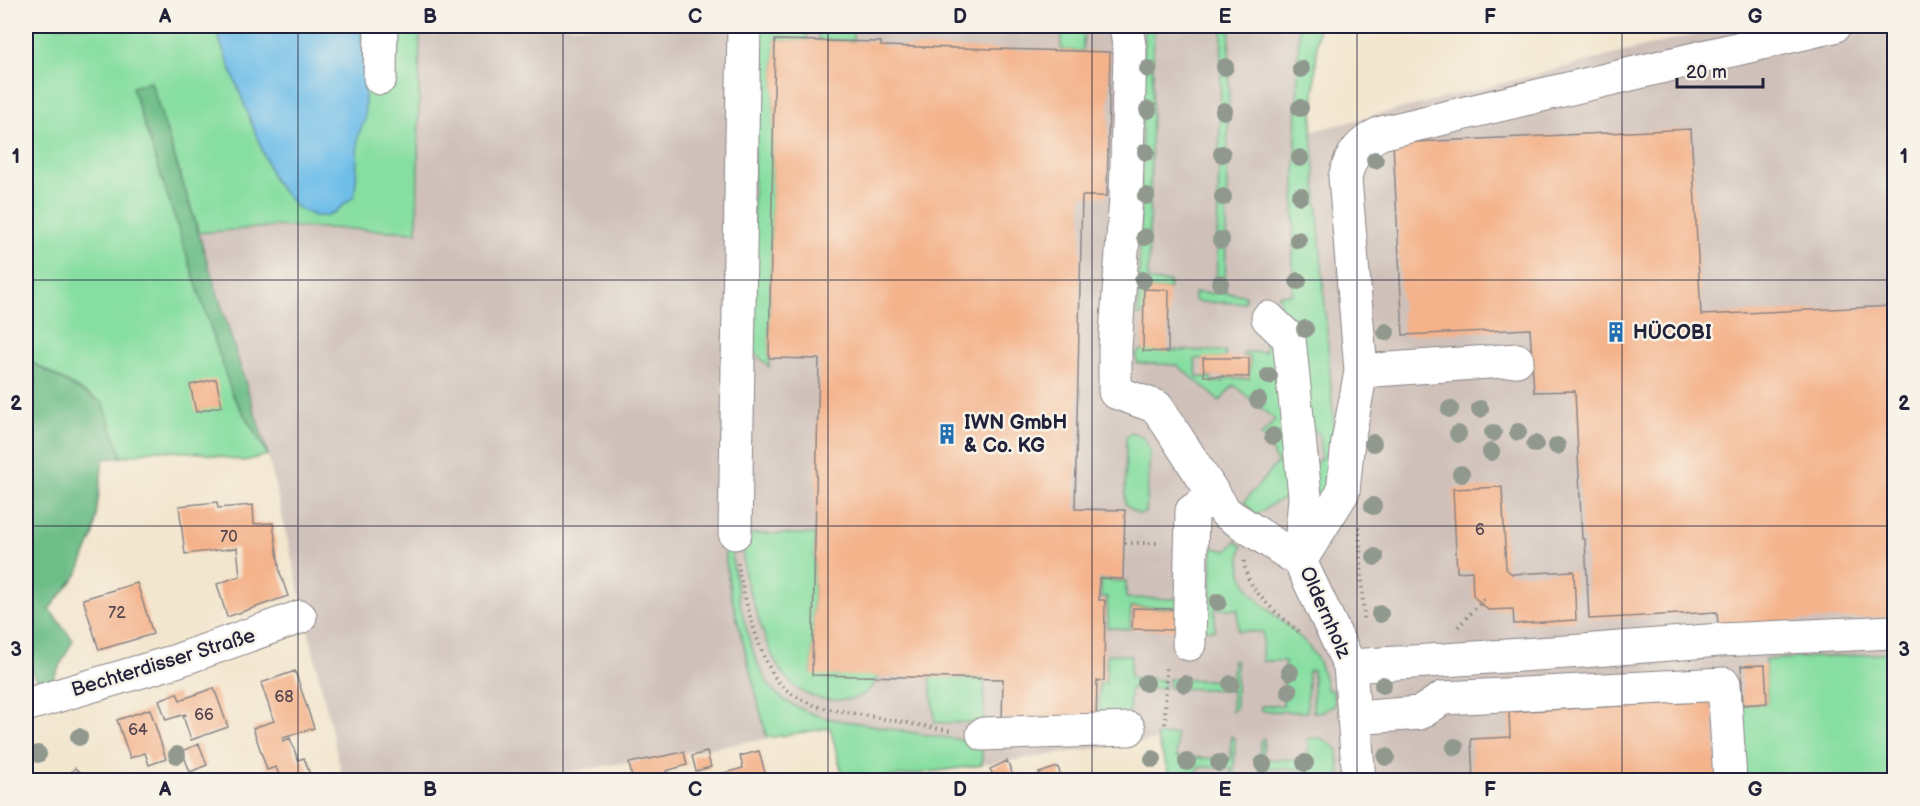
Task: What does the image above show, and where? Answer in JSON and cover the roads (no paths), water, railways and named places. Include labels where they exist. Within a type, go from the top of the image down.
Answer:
[{"type":"street","points":[[380,78],[381,26]]},
{"type":"street","points":[[735,533],[744,26]]},
{"type":"street","points":[[1126,26],[1130,52],[1126,197],[1115,348],[1115,392],[1157,407],[1226,513],[1300,561],[1305,496],[1289,339],[1268,318]]},
{"type":"street","points":[[1517,360],[1361,371],[1345,178],[1348,163],[1356,149],[1367,139],[1381,133],[1834,26]]},
{"type":"street","name":"Oldernholz","points":[[1359,780],[1350,666],[1300,561],[1343,492],[1348,441],[1361,371]]},
{"type":"street","points":[[1178,653],[1192,511],[1215,496]]},
{"type":"street","name":"Bechterdisser Straße","points":[[26,705],[176,661],[300,617]]},
{"type":"street","points":[[1350,666],[1720,640],[1894,632]]},
{"type":"street","points":[[1354,718],[1420,713],[1443,698],[1724,684],[1730,780]]},
{"type":"street","points":[[983,734],[1129,729]]},
{"type":"water","points":[[214,26],[360,26],[365,81],[365,120],[358,135],[354,196],[335,212],[325,216],[314,216],[296,207],[274,181]]},
{"type":"place","name":"HÜCOBI","points":[[1616,332]]},
{"type":"place","name":"IWN GmbH & Co. KG","points":[[947,434]]}]
